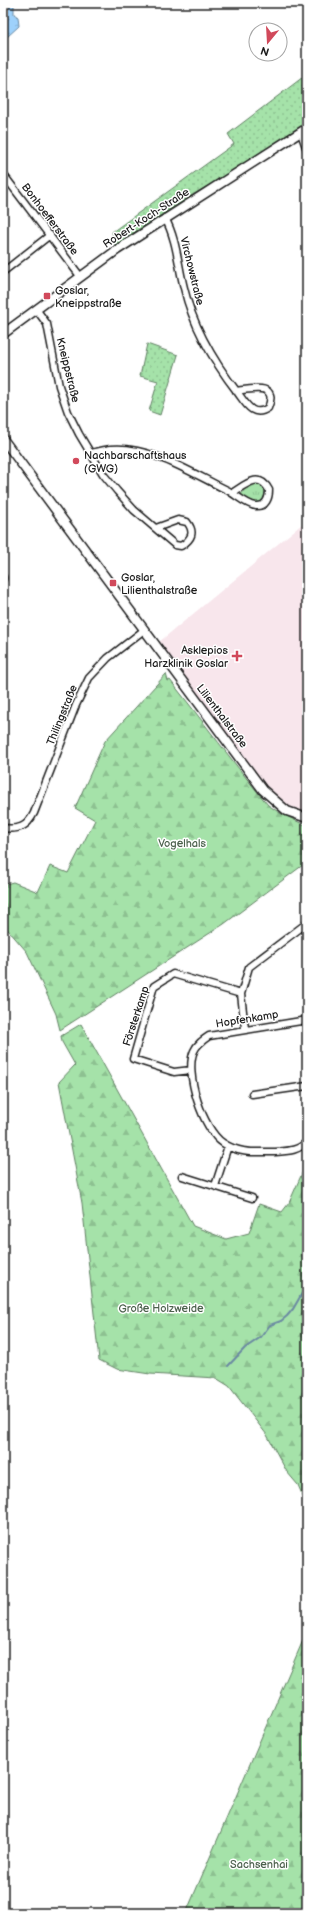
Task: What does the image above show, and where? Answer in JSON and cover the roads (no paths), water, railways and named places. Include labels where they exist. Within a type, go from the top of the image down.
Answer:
[{"type":"street","points":[[304,130],[307,150]]},
{"type":"street","name":"Robert-Koch-Straße","points":[[3,334],[80,276],[165,218],[304,130]]},
{"type":"street","name":"Bonhoefferstraße","points":[[3,174],[80,276]]},
{"type":"street","name":"Virchowstraße","points":[[165,218],[171,230],[184,289],[203,339],[216,362],[236,391],[251,410],[258,412],[268,408],[270,401],[269,394],[266,390],[261,388],[236,391]]},
{"type":"street","points":[[3,272],[50,235]]},
{"type":"street","name":"Kneippstraße","points":[[36,309],[47,324],[59,386],[68,412],[78,434],[103,474],[134,510],[175,545],[181,546],[188,541],[192,535],[192,528],[186,522],[178,520],[156,528]]},
{"type":"street","name":"Lilienthalstraße","points":[[3,439],[263,790],[287,811],[307,818]]},
{"type":"street","points":[[90,454],[112,449],[153,454],[255,506],[263,505],[267,500],[269,490],[266,483],[258,480],[251,481],[232,493]]},
{"type":"street","name":"Thilingstraße","points":[[3,828],[12,829],[24,827],[34,812],[76,705],[89,678],[108,658],[144,630]]},
{"type":"street","points":[[246,1029],[241,994],[249,966],[307,923]]},
{"type":"street","name":"Försterkamp","points":[[192,1070],[174,1072],[133,1059],[154,986],[173,974],[241,994]]},
{"type":"street","name":"Hopfenkamp","points":[[307,1020],[215,1034],[204,1038],[194,1050],[191,1060],[195,1091],[201,1109],[216,1137],[228,1146],[248,1152],[288,1151],[300,1148],[307,1141]]},
{"type":"street","points":[[252,1094],[307,1086]]},
{"type":"street","points":[[215,1186],[228,1146]]},
{"type":"street","points":[[182,1176],[252,1198]]},
{"type":"water","points":[[3,3],[14,3],[14,14],[18,17],[19,26],[7,37],[3,35]]},
{"type":"waterway","points":[[228,1366],[245,1348],[261,1337],[270,1325],[281,1321],[287,1316],[293,1309],[307,1285]]},
{"type":"place","name":"Goslar, Kneippstraße","points":[[47,296]]},
{"type":"place","name":"Nachbarschaftshaus (GWG)","points":[[76,461]]},
{"type":"place","name":"Goslar, Lilienthalstraße","points":[[113,583]]},
{"type":"place","name":"Asklepios Harzklinik Goslar","points":[[237,656]]},
{"type":"park label","name":"Vogelhals","points":[[182,843]]},
{"type":"park label","name":"Große Holzweide","points":[[161,1308]]},
{"type":"park label","name":"Sachsenhai","points":[[259,1864]]}]
